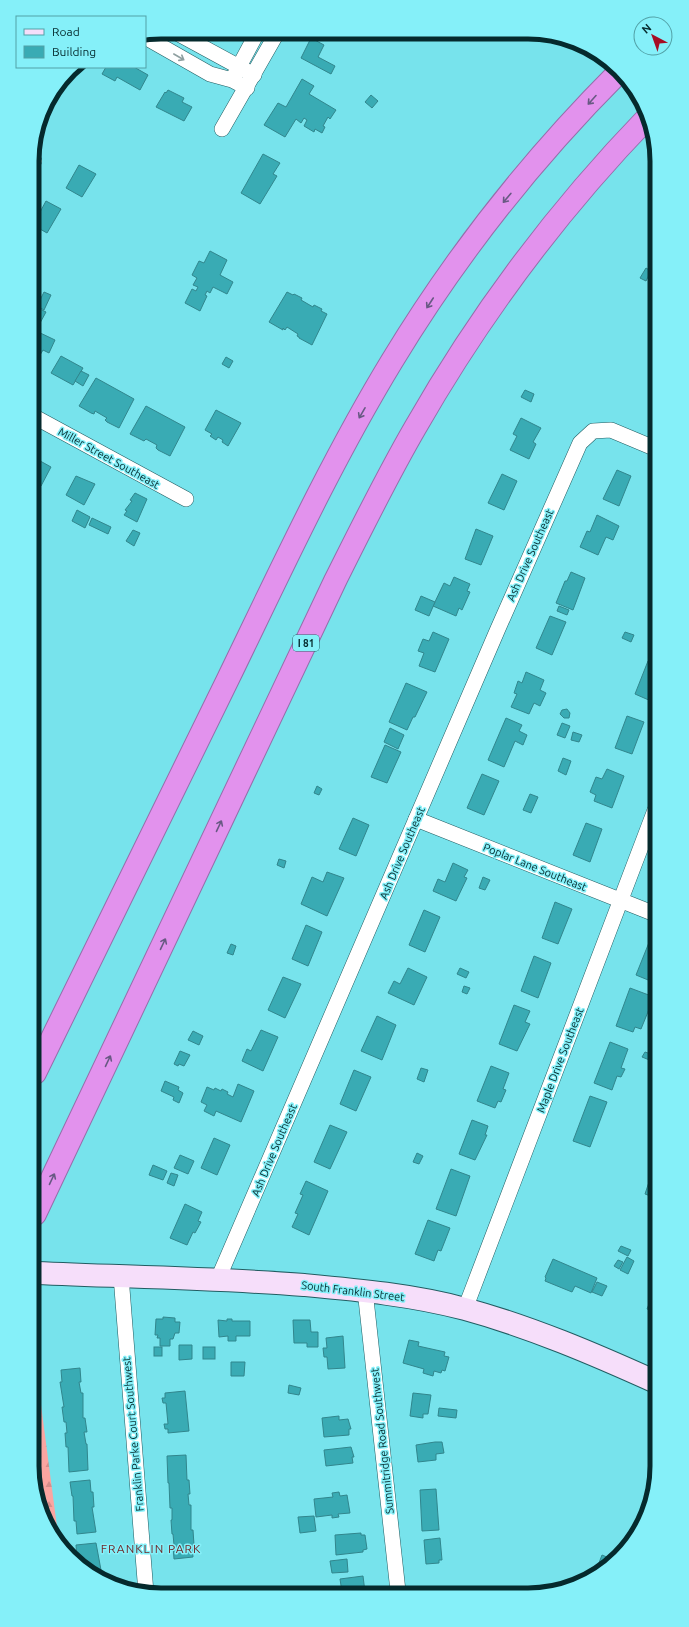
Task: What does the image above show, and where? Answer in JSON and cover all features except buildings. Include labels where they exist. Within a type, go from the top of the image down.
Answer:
[{"type":"highway","points":[[39,1066],[291,550],[345,444],[392,360],[442,286],[493,216],[548,149],[615,76]]},
{"type":"highway","name":"I 81","points":[[39,1208],[329,594],[377,497],[415,428],[451,368],[493,306],[540,242],[583,188],[643,122]]},
{"type":"main road","name":"South Franklin Street","points":[[39,1273],[218,1279],[365,1290],[465,1309],[529,1330],[650,1380]]},
{"type":"street","points":[[185,39],[235,73],[247,88]]},
{"type":"street","points":[[235,73],[255,39]]},
{"type":"street","points":[[222,129],[275,39]]},
{"type":"street","points":[[150,40],[210,74],[235,73],[254,75]]},
{"type":"street","name":"Miller Street Southeast","points":[[39,419],[186,499]]},
{"type":"street","name":"Ash Drive Southeast","points":[[218,1279],[580,443],[593,431],[611,430],[650,446]]},
{"type":"street","name":"Poplar Lane Southeast","points":[[416,819],[650,912]]},
{"type":"street","name":"Maple Drive Southeast","points":[[465,1309],[650,823]]},
{"type":"street","name":"Franklin Parke Court Southwest","points":[[121,1276],[146,1587]]},
{"type":"street","name":"Summitridge Road Southwest","points":[[365,1290],[398,1588]]},
{"type":"green space","points":[[39,1390],[57,1529],[48,1513],[40,1482]]},
{"type":"district","name":"FRANKLIN PARK","points":[[151,1549]]}]
